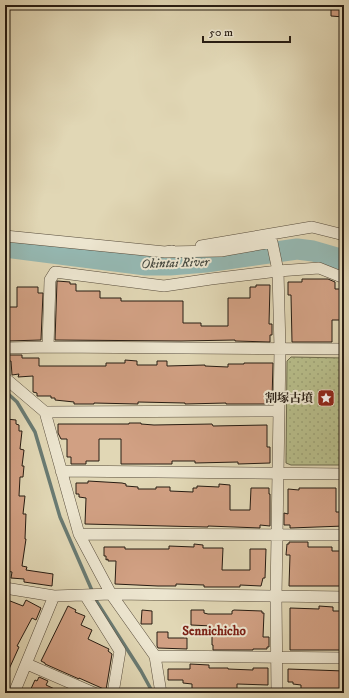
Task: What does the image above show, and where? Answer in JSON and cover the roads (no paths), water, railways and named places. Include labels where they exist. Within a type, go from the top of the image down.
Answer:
[{"type":"street","points":[[165,252],[312,228],[344,235]]},
{"type":"street","points":[[5,236],[165,252],[220,251],[272,242],[276,268],[280,349],[276,597],[277,693]]},
{"type":"street","points":[[48,347],[50,280],[55,272],[164,286],[276,268],[319,268],[344,278]]},
{"type":"street","points":[[5,348],[344,349]]},
{"type":"street","points":[[5,378],[45,412],[79,534],[111,594],[155,656],[161,693]]},
{"type":"street","points":[[45,412],[279,411]]},
{"type":"street","points":[[61,471],[344,474]]},
{"type":"street","points":[[79,534],[344,535]]},
{"type":"street","points":[[5,588],[54,596],[111,594],[344,597]]},
{"type":"street","points":[[85,595],[120,651],[113,693]]},
{"type":"street","points":[[14,693],[54,596]]},
{"type":"street","points":[[155,656],[344,658]]},
{"type":"street","points":[[26,664],[94,693]]},
{"type":"waterway","name":"Okintai River","points":[[5,247],[146,265],[206,262],[297,249],[313,251],[344,260]]},
{"type":"waterway","points":[[5,391],[17,402],[35,432],[60,517],[97,602],[141,671],[153,693]]},
{"type":"place","name":"割塚古墳","points":[[326,398]]},
{"type":"district","name":"Sennichicho","points":[[214,630]]}]
